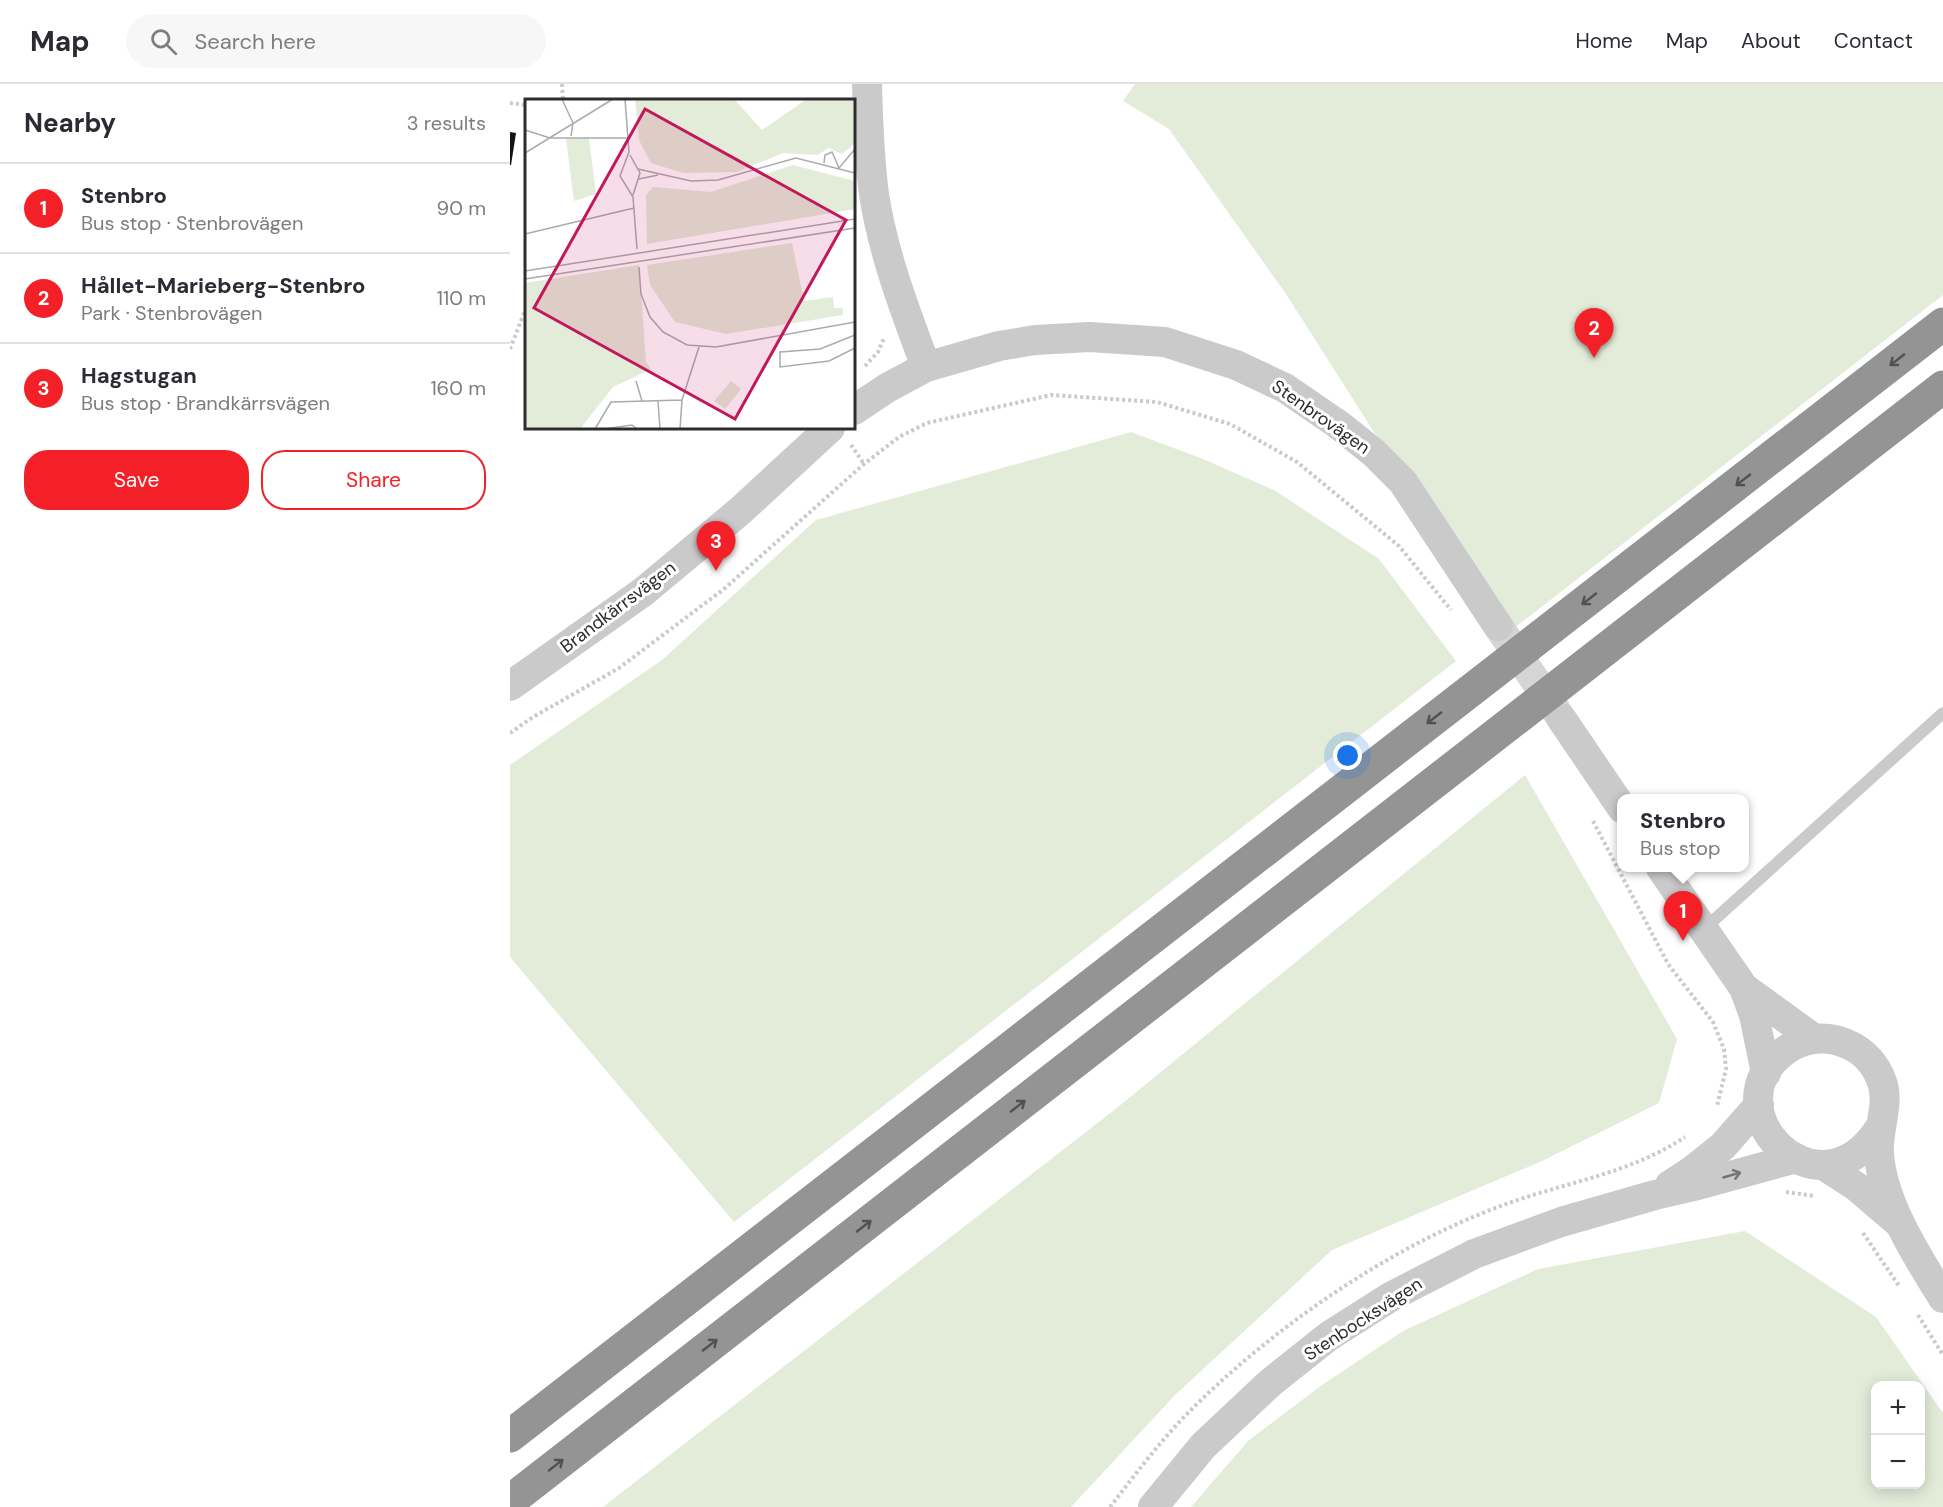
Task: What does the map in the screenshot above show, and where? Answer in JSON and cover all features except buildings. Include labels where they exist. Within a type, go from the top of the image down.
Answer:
[{"type":"highway","points":[[510,1436],[1943,324]]},
{"type":"highway","points":[[510,1501],[1943,387]]},
{"type":"street","points":[[855,409],[887,388],[926,367],[891,270],[882,233],[874,194],[867,84]]},
{"type":"street","name":"Stenbrovägen","points":[[926,367],[999,346],[1053,338],[1090,337],[1165,342],[1236,365],[1285,388],[1339,425],[1374,453],[1403,482],[1498,626]]},
{"type":"street","name":"Brandkärrsvägen","points":[[510,686],[644,592],[740,511],[829,429]]},
{"type":"street","points":[[1561,718],[1617,801]]},
{"type":"street","points":[[1664,872],[1744,988],[1754,1015],[1766,1073]]},
{"type":"street","points":[[1744,988],[1813,1038]]},
{"type":"street","points":[[1898,1222],[1857,1186],[1809,1161],[1787,1154],[1772,1141],[1763,1124],[1759,1105],[1760,1088],[1777,1056],[1794,1044],[1813,1038],[1836,1039],[1857,1048],[1874,1064],[1883,1084],[1886,1107],[1880,1129],[1879,1155],[1883,1175],[1898,1222],[1943,1298]]},
{"type":"street","name":"Stenbocksvägen","points":[[1655,1195],[1724,1146],[1759,1105]]},
{"type":"street","points":[[1809,1161],[1840,1162],[1856,1155],[1870,1143],[1880,1129]]},
{"type":"street","name":"Stenbocksvägen","points":[[1154,1507],[1203,1446],[1270,1383],[1329,1336],[1392,1296],[1474,1254],[1561,1222],[1655,1195],[1809,1161]]},
{"type":"lane","points":[[1703,930],[1943,712]]},
{"type":"path","points":[[562,84],[563,99]]},
{"type":"path","points":[[510,103],[525,105]]},
{"type":"path","points":[[510,350],[525,311]]},
{"type":"path","points":[[510,733],[533,717],[619,668],[724,589],[864,464],[899,437],[927,423],[1051,395],[1157,402],[1230,424],[1297,462],[1399,546],[1452,611]]},
{"type":"path","points":[[1588,811],[1617,866]]},
{"type":"path","points":[[1620,872],[1668,964],[1713,1022],[1724,1049],[1726,1069],[1724,1084],[1716,1112],[1708,1122],[1724,1146]]},
{"type":"path","points":[[1784,1193],[1794,1192],[1815,1196],[1825,1202]]},
{"type":"path","points":[[1858,1228],[1901,1289]]},
{"type":"path","points":[[1913,1308],[1943,1355]]},
{"type":"green space","points":[[1135,84],[1943,84],[1943,295],[1504,636],[1286,294],[1169,129],[1123,101]]},
{"type":"green space","points":[[1131,432],[1203,459],[1274,490],[1379,559],[1456,661],[734,1222],[510,957],[510,765],[662,660],[816,520]]},
{"type":"green space","points":[[1525,775],[1677,1039],[1659,1103],[1542,1161],[1332,1250],[1175,1395],[1071,1507],[603,1507],[1113,1111]]},
{"type":"green space","points":[[1745,1231],[1876,1317],[1921,1381],[1871,1381],[1871,1489],[1925,1489],[1925,1387],[1943,1413],[1943,1507],[1191,1507],[1248,1441],[1322,1385],[1403,1331],[1538,1269]]},
{"type":"tunnel","points":[[1498,626],[1559,715]]},
{"type":"place","name":"Hållet-Marieberg-Stenbro","points":[[1594,358]]},
{"type":"place","name":"Hagstugan","points":[[716,571]]},
{"type":"place","name":"Stenbro","points":[[1683,941]]}]
